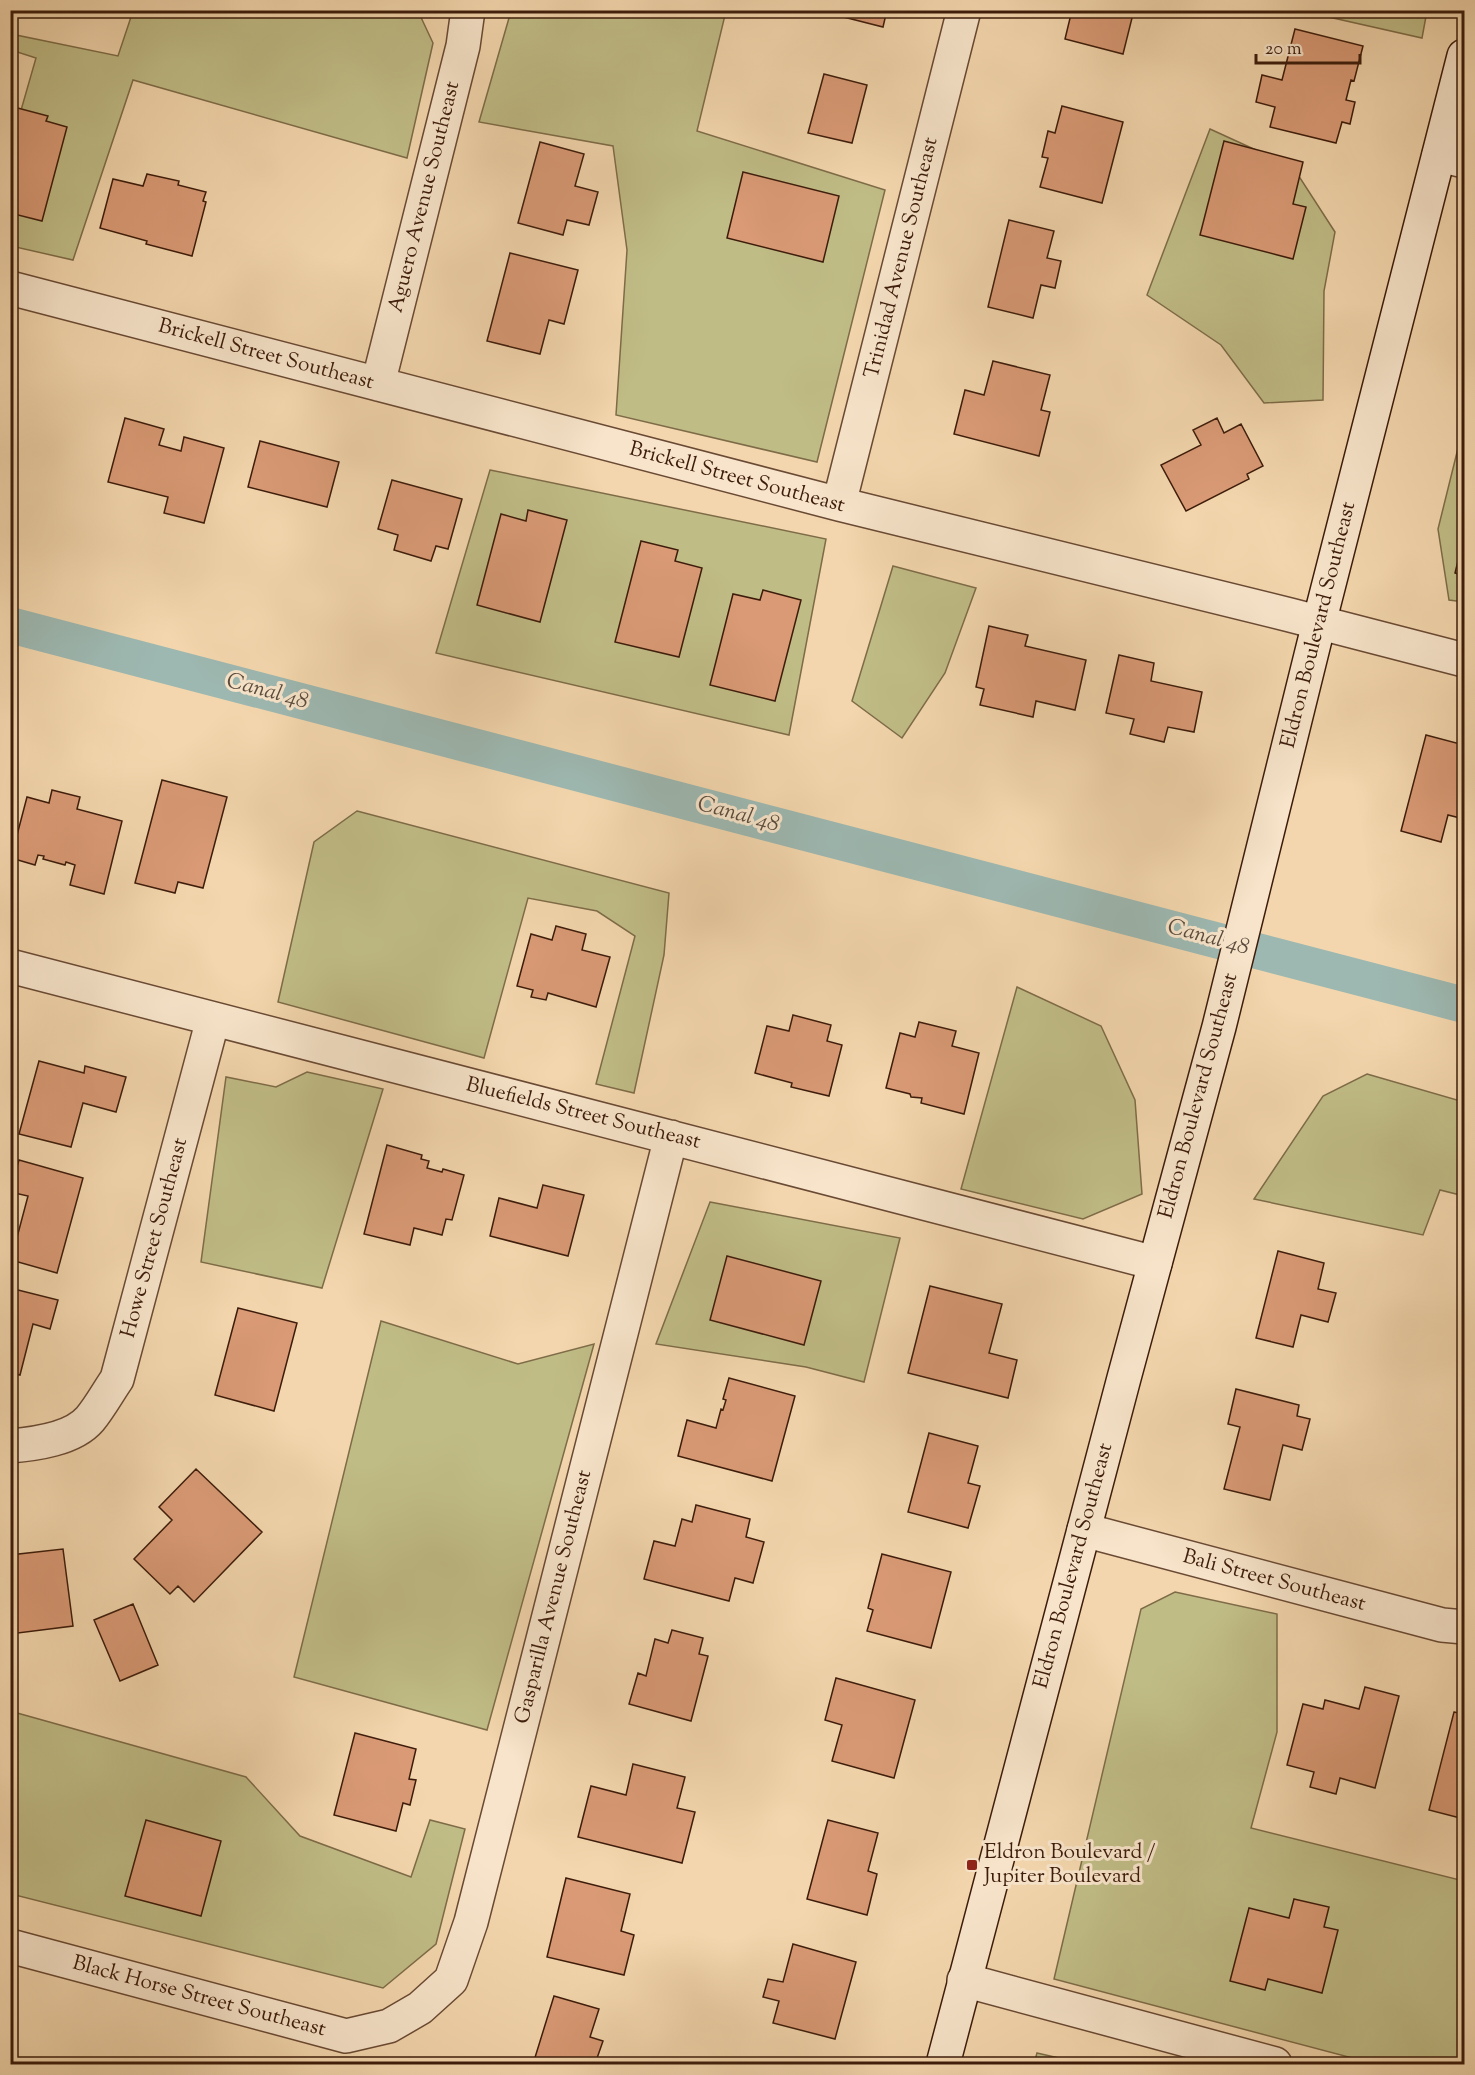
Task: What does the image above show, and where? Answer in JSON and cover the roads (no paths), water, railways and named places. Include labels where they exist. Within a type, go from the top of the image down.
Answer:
[{"type":"street","name":"Aguero Avenue Southeast","points":[[378,384],[464,46],[468,10]]},
{"type":"street","name":"Trinidad Avenue Southeast","points":[[839,504],[964,10]]},
{"type":"street","name":"Eldron Boulevard Southeast","points":[[943,2064],[1219,1027],[1320,622],[1452,158],[1464,56]]},
{"type":"street","name":"Brickell Street Southeast","points":[[10,288],[839,504],[1320,622],[1464,660]]},
{"type":"street","name":"Bluefields Street Southeast","points":[[10,966],[1155,1263]]},
{"type":"street","name":"Howe Street Southeast","points":[[10,1446],[28,1445],[64,1436],[89,1421],[117,1379],[213,1019]]},
{"type":"street","name":"Gasparilla Avenue Southeast","points":[[389,2026],[420,2008],[451,1980],[471,1922],[671,1137]]},
{"type":"street","name":"Bali Street Southeast","points":[[1084,1530],[1442,1625],[1464,1627]]},
{"type":"street","name":"Black Horse Street Southeast","points":[[10,1946],[346,2036],[389,2026]]},
{"type":"street","points":[[964,1980],[1275,2064]]},
{"type":"waterway","name":"Canal 48","points":[[10,625],[1464,1005]]},
{"type":"place","name":"Eldron Boulevard / Jupiter Boulevard","points":[[972,1865]]}]
